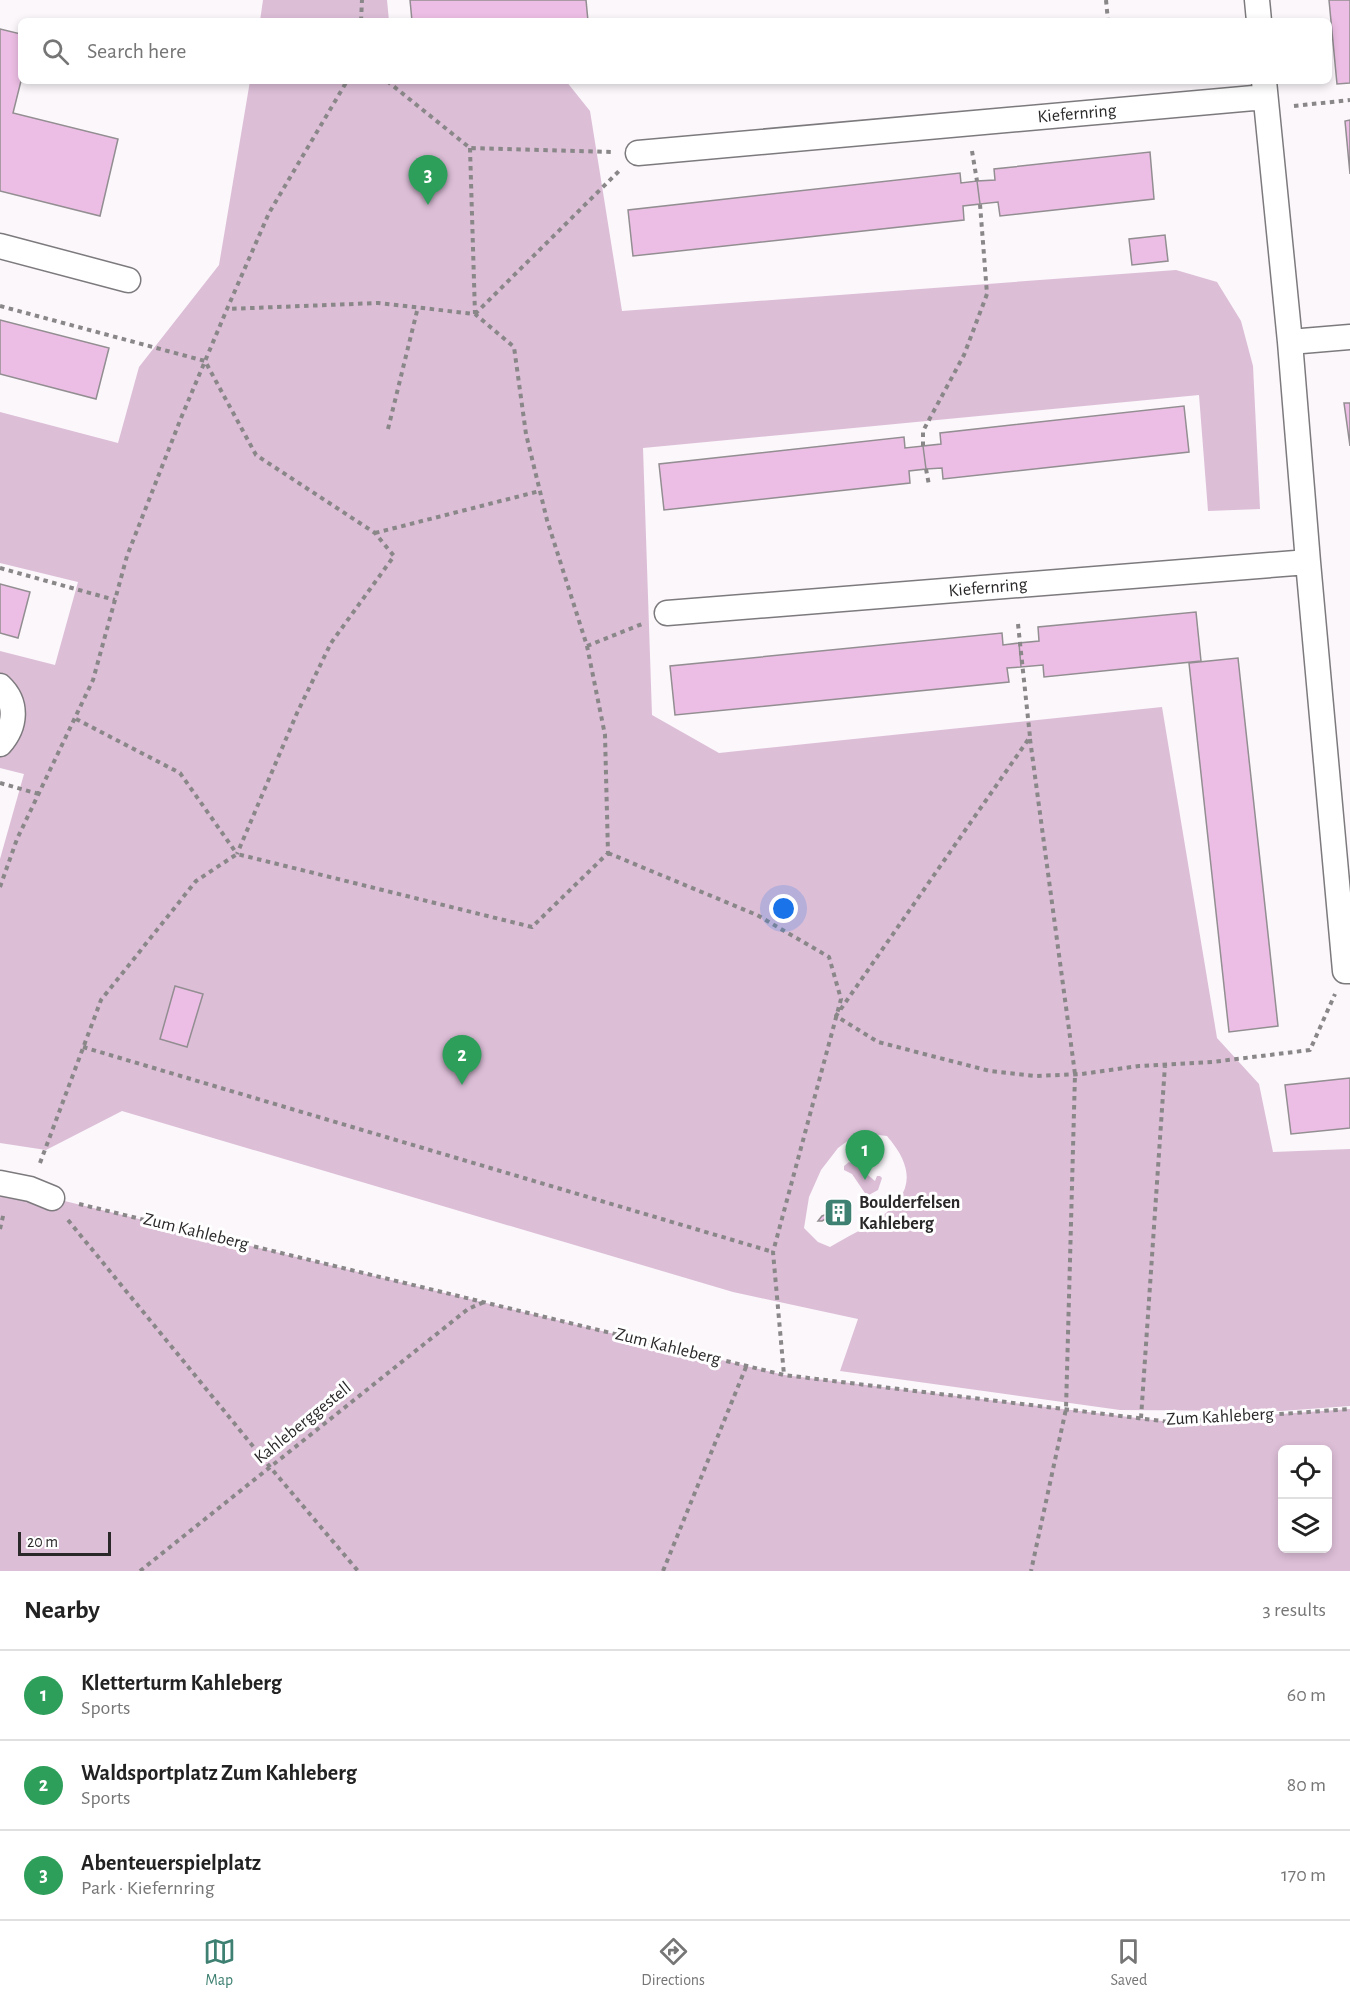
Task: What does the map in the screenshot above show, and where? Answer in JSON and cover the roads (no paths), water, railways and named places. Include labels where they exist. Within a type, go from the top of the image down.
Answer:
[{"type":"street","points":[[1257,0],[1259,18]]},
{"type":"street","points":[[1265,95],[1290,342],[1308,562],[1347,971]]},
{"type":"street","name":"Kiefernring","points":[[638,153],[1265,95]]},
{"type":"street","points":[[0,246],[128,280]]},
{"type":"street","points":[[1290,342],[1350,337]]},
{"type":"street","name":"Kiefernring","points":[[668,613],[1308,562]]},
{"type":"street","points":[[0,686],[9,695],[14,714],[9,734],[0,744]]},
{"type":"street","points":[[0,1183],[30,1189],[52,1198]]},
{"type":"place","name":"Abenteuerspielplatz","points":[[428,205]]},
{"type":"place","name":"Waldsportplatz Zum Kahleberg","points":[[462,1085]]},
{"type":"place","name":"Kletterturm Kahleberg","points":[[865,1180]]},
{"type":"place","name":"Boulderfelsen Kahleberg","points":[[838,1213]]}]
